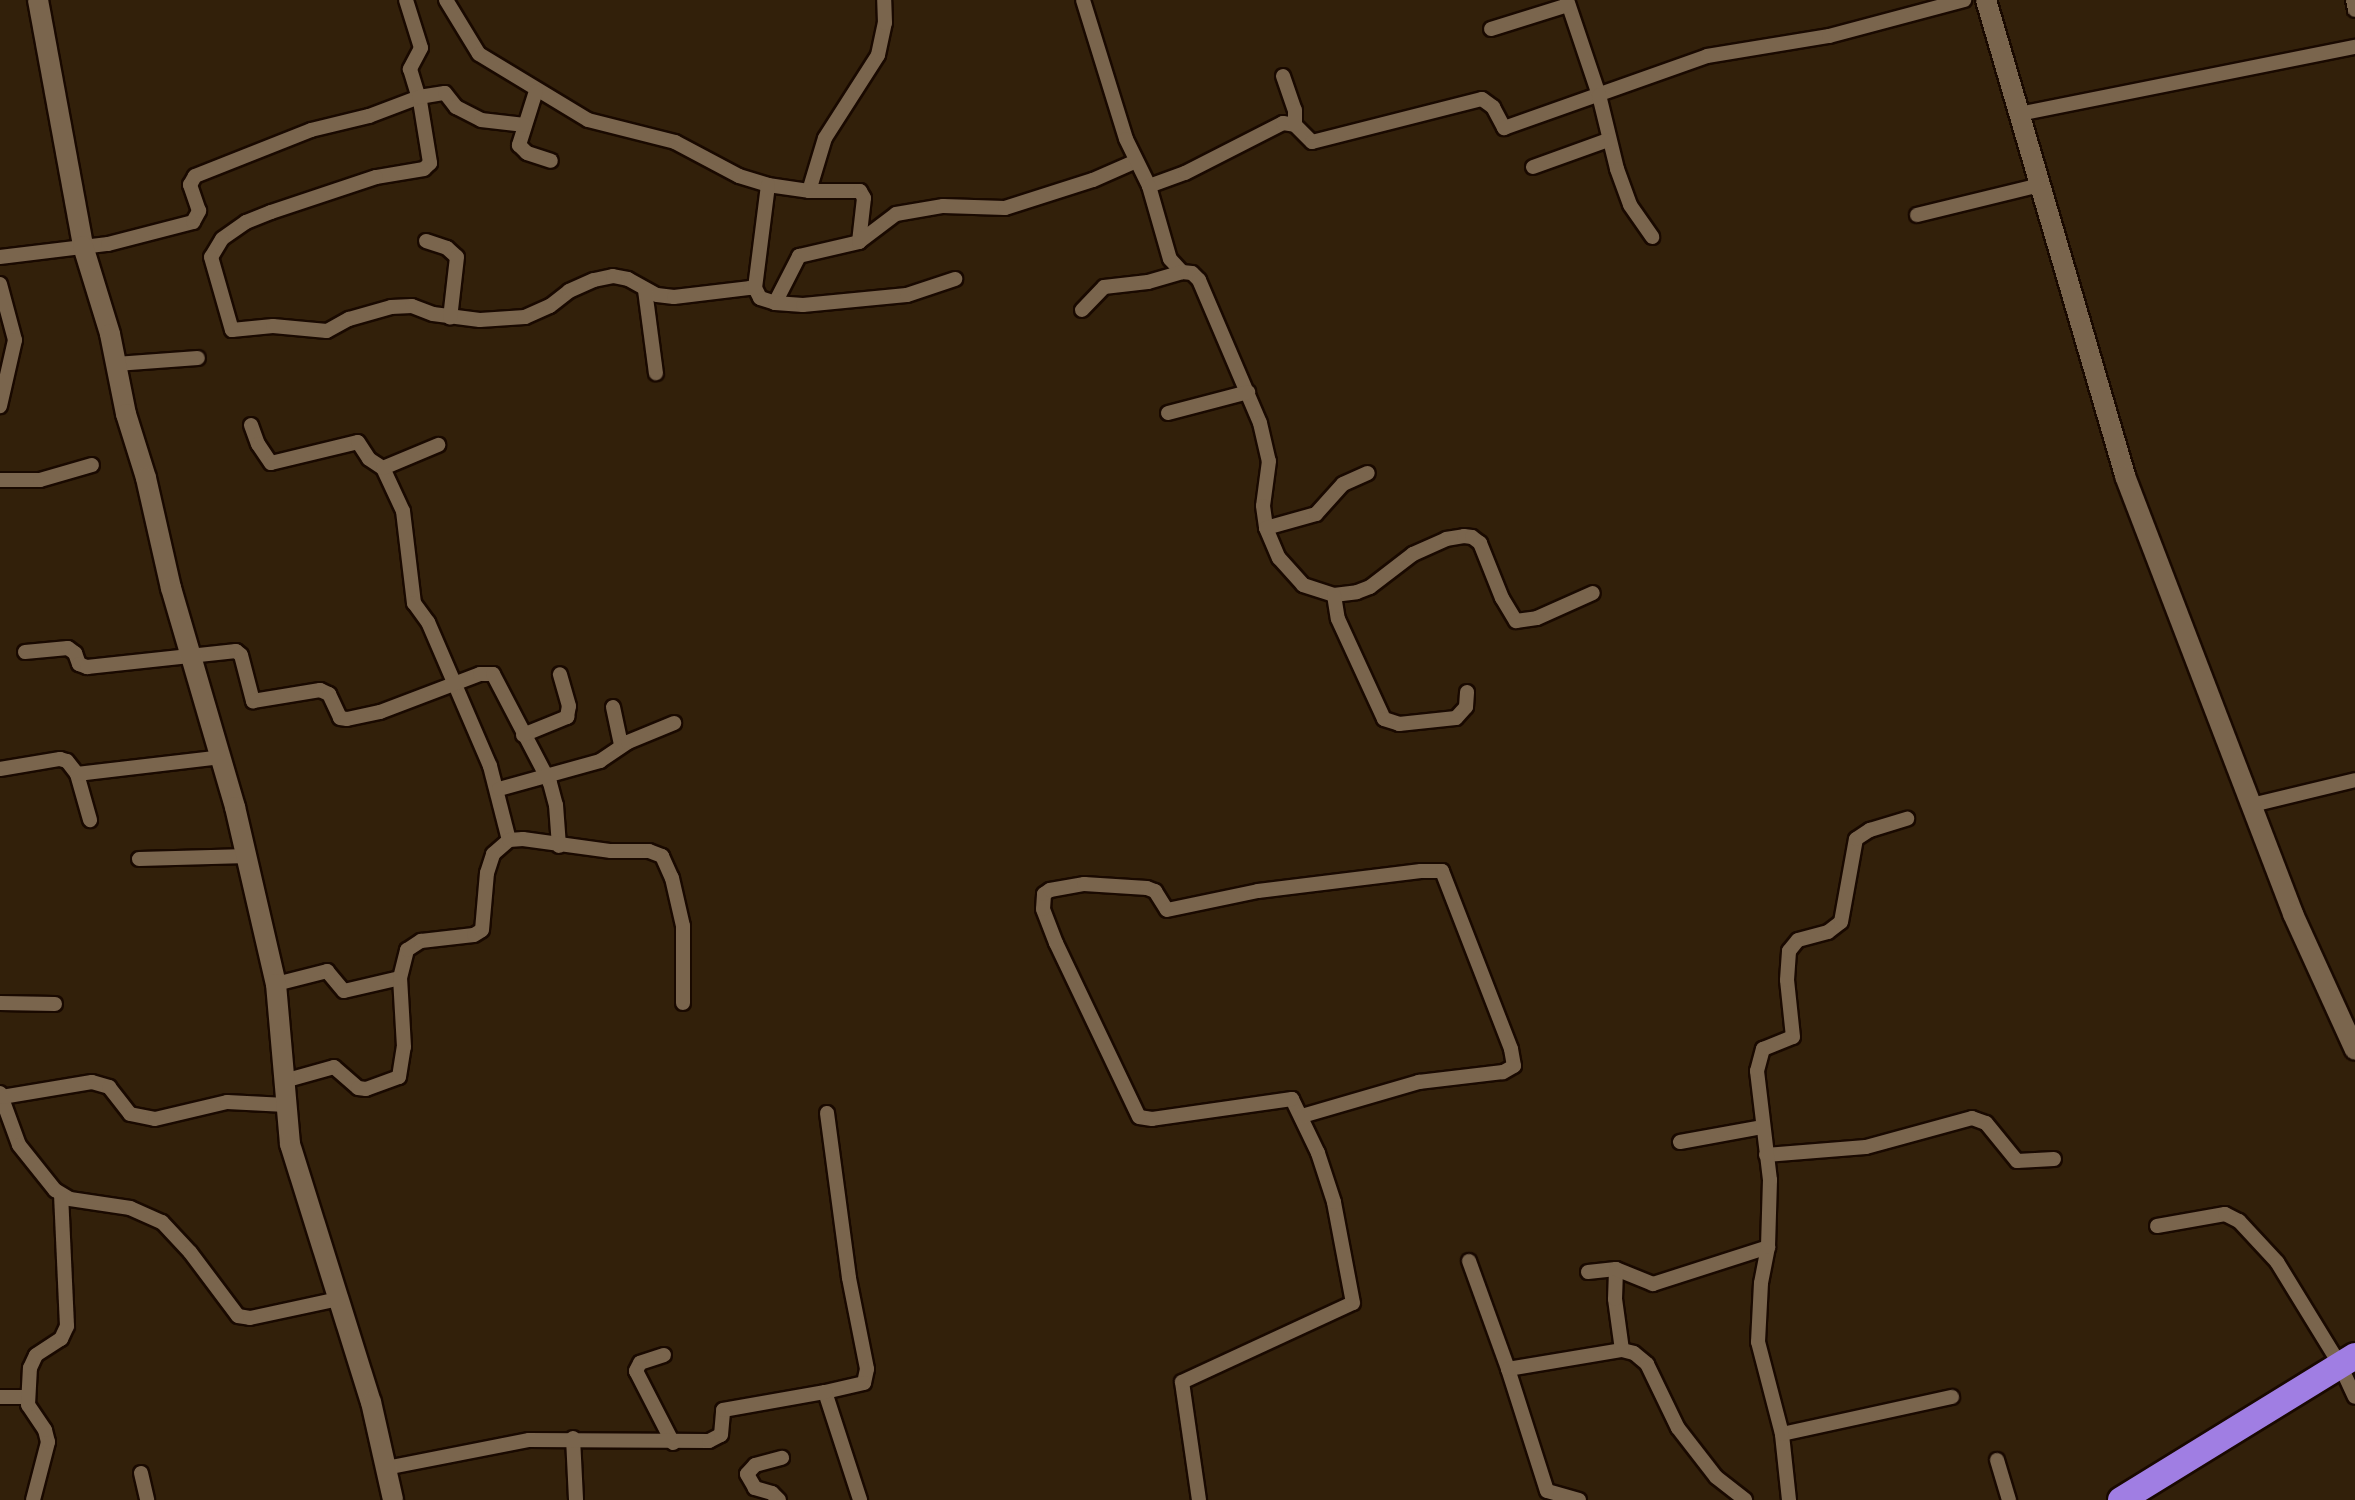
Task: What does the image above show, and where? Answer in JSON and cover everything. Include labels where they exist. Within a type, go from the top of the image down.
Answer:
[{"type":"highway","points":[[2121,1500],[2347,1360]]},
{"type":"street","points":[[38,0],[83,246],[116,364],[171,588],[248,856],[276,984],[293,1156],[371,1402],[393,1500]]},
{"type":"street","points":[[406,0],[421,48],[410,69],[419,97],[430,163],[424,169],[376,177],[246,222],[222,239],[211,257],[227,322],[235,331],[273,326],[327,331],[349,319],[391,307],[412,306],[450,318],[497,320],[525,317],[550,306],[569,291],[613,276],[628,279],[645,290],[674,297],[755,288]]},
{"type":"street","points":[[446,0],[479,54],[588,120],[675,142],[739,176],[768,185],[863,194],[859,242]]},
{"type":"street","points":[[809,191],[825,138],[878,55],[884,31],[884,0]]},
{"type":"street","points":[[1083,0],[1136,161],[1149,186],[1170,259],[1182,272]]},
{"type":"street","points":[[1283,76],[1295,110],[1295,125],[1306,140],[1322,141],[1482,99],[1493,107],[1504,128],[1707,56],[1829,36],[1964,0]]},
{"type":"street","points":[[1986,0],[2125,476],[2293,914],[2355,1050]]},
{"type":"street","points":[[2353,0],[2355,10]]},
{"type":"street","points":[[1491,29],[1568,3],[1599,95],[1608,140],[1630,205],[1652,237]]},
{"type":"street","points":[[2019,114],[2355,47]]},
{"type":"street","points":[[536,91],[520,149],[551,161]]},
{"type":"street","points":[[0,257],[108,244],[193,222],[199,211],[190,185],[195,176],[311,130],[369,116],[419,97],[445,93],[456,107],[481,120],[525,125]]},
{"type":"street","points":[[1149,186],[1185,173],[1273,126],[1295,125]]},
{"type":"street","points":[[1533,167],[1608,140]]},
{"type":"street","points":[[775,303],[799,256],[859,242],[896,214],[943,206],[1005,208],[1093,180],[1136,161]]},
{"type":"street","points":[[768,185],[755,288],[760,298],[775,303],[803,305],[883,298],[920,293],[955,279]]},
{"type":"street","points":[[1917,215],[2040,185]]},
{"type":"street","points":[[426,241],[447,248],[457,257],[450,318]]},
{"type":"street","points":[[1082,310],[1104,287],[1148,282],[1182,272],[1192,273],[1199,280],[1268,446],[1263,506],[1266,528],[1279,558],[1303,585],[1334,595],[1370,587],[1413,554],[1446,539],[1464,536],[1480,543],[1502,598],[1516,621],[1537,618],[1593,593]]},
{"type":"street","points":[[0,284],[15,340],[0,406]]},
{"type":"street","points":[[645,290],[656,373]]},
{"type":"street","points":[[116,364],[198,358]]},
{"type":"street","points":[[1168,413],[1248,392]]},
{"type":"street","points":[[251,425],[258,444],[271,463],[358,442],[369,459],[383,468],[403,511],[414,603],[424,613],[499,789],[509,840]]},
{"type":"street","points":[[383,468],[438,445]]},
{"type":"street","points":[[0,480],[40,480],[92,465]]},
{"type":"street","points":[[1266,528],[1316,514],[1343,484],[1368,473]]},
{"type":"street","points":[[1334,595],[1338,619],[1368,681],[1375,706],[1384,719],[1399,724],[1456,718],[1466,707],[1467,692]]},
{"type":"street","points":[[25,652],[68,648],[75,653],[79,664],[87,667],[239,652],[253,701],[320,690],[329,694],[340,718],[347,719],[455,685],[480,674],[493,674],[546,776],[556,805],[559,846]]},
{"type":"street","points":[[523,735],[567,717],[569,706],[560,674]]},
{"type":"street","points":[[613,707],[621,745]]},
{"type":"street","points":[[499,789],[600,761],[621,745],[674,723]]},
{"type":"street","points":[[77,774],[221,757]]},
{"type":"street","points":[[0,769],[60,759],[73,765],[90,820]]},
{"type":"street","points":[[2252,805],[2355,780]]},
{"type":"street","points":[[1789,1500],[1782,1434],[1758,1342],[1761,1283],[1768,1247],[1770,1180],[1757,1071],[1763,1049],[1793,1037],[1787,980],[1789,951],[1798,940],[1828,932],[1841,922],[1859,835],[1907,819]]},
{"type":"street","points":[[284,1081],[334,1067],[358,1088],[366,1089],[399,1077],[404,1047],[400,978],[404,958],[412,945],[432,939],[474,935],[482,930],[487,873],[493,854],[509,840],[649,851],[662,856],[672,878],[683,926],[683,1003]]},
{"type":"street","points":[[139,859],[248,856]]},
{"type":"street","points":[[1199,1500],[1182,1382],[1286,1336],[1354,1301],[1328,1180],[1302,1116],[1297,1101],[1286,1098],[1152,1119],[1139,1117],[1056,943],[1043,909],[1044,894],[1050,890],[1084,884],[1147,888],[1155,891],[1167,910],[1258,891],[1442,871],[1511,1049],[1514,1066],[1503,1072],[1419,1082],[1302,1116]]},
{"type":"street","points":[[276,984],[327,971],[344,991],[400,978]]},
{"type":"street","points":[[0,1003],[55,1004]]},
{"type":"street","points":[[33,1500],[48,1442],[27,1397],[31,1360],[61,1339],[67,1326],[61,1196],[19,1145],[1,1095],[92,1082],[109,1087],[125,1112],[155,1119],[227,1102],[286,1105]]},
{"type":"street","points":[[386,1468],[507,1443],[573,1438],[673,1443],[719,1438],[721,1412],[727,1408],[864,1383],[867,1369],[844,1249],[839,1189],[827,1113]]},
{"type":"street","points":[[1766,1155],[1866,1147],[1972,1118],[1986,1123],[2017,1161],[2054,1159]]},
{"type":"street","points":[[1680,1142],[1762,1127]]},
{"type":"street","points":[[61,1196],[150,1214],[190,1252],[242,1318],[339,1299]]},
{"type":"street","points":[[2157,1226],[2225,1214],[2239,1221],[2277,1262],[2347,1360],[2355,1397]]},
{"type":"street","points":[[1588,1272],[1616,1269],[1653,1284],[1768,1247]]},
{"type":"street","points":[[1469,1261],[1547,1491],[1579,1500]]},
{"type":"street","points":[[1616,1269],[1615,1299],[1622,1350]]},
{"type":"street","points":[[1508,1369],[1622,1350],[1634,1353],[1647,1364],[1678,1428],[1716,1477],[1745,1500]]},
{"type":"street","points":[[664,1355],[640,1363],[636,1371],[673,1443]]},
{"type":"street","points":[[825,1392],[860,1500]]},
{"type":"street","points":[[0,1397],[27,1397]]},
{"type":"street","points":[[1782,1434],[1952,1397]]},
{"type":"street","points":[[573,1438],[576,1500]]},
{"type":"street","points":[[779,1500],[772,1493],[755,1488],[747,1474],[755,1465],[782,1458]]},
{"type":"street","points":[[1997,1460],[2009,1500]]},
{"type":"street","points":[[141,1473],[147,1500]]}]
